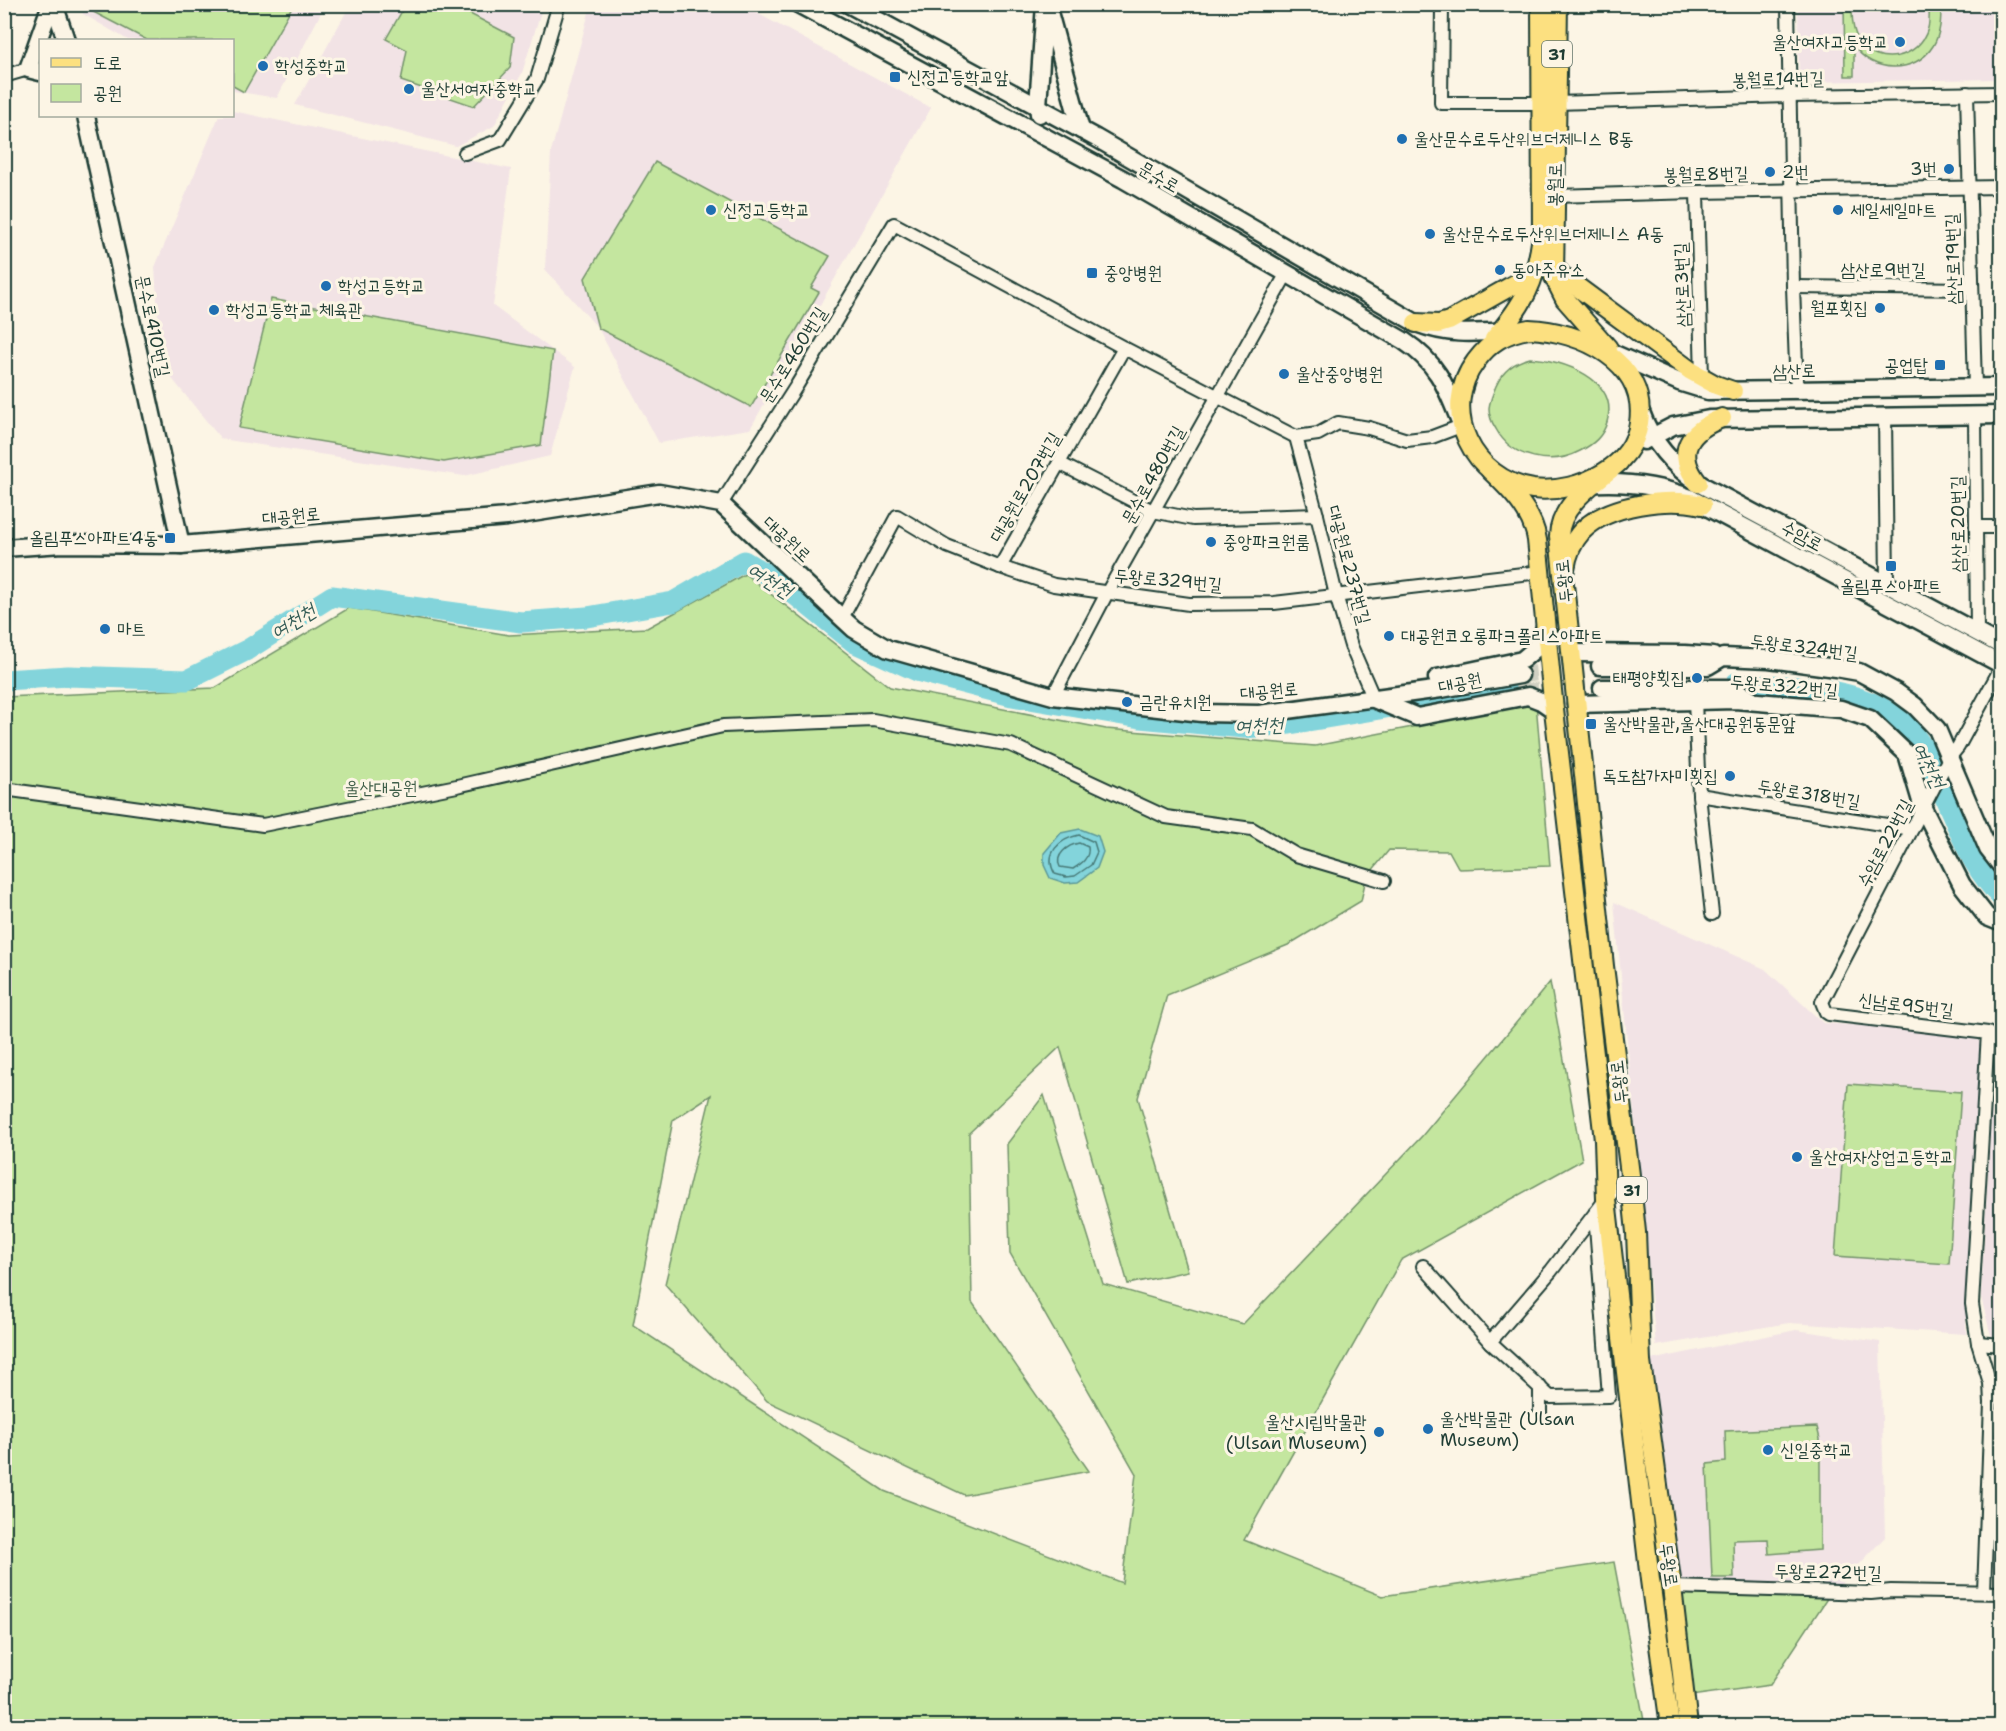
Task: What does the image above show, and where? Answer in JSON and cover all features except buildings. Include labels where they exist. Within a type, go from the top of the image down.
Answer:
[{"type":"main road","points":[[1541,4],[1549,103],[1548,217]]},
{"type":"main road","name":"봉월로","points":[[1496,337],[1526,297],[1545,265],[1548,217],[1554,196],[1549,103],[1558,4]]},
{"type":"main road","points":[[1416,323],[1439,324],[1449,321],[1545,265],[1702,378],[1733,391]]},
{"type":"main road","name":"봉월로","points":[[1545,265],[1565,299],[1604,349],[1629,376],[1637,389],[1641,412]]},
{"type":"main road","points":[[1604,349],[1556,332],[1528,329],[1496,337],[1466,377],[1460,402],[1461,426],[1471,447],[1512,493],[1531,520],[1535,530],[1604,1140],[1600,1206],[1670,1726]]},
{"type":"main road","points":[[1490,470],[1517,485],[1547,490],[1572,486],[1596,477],[1619,462],[1634,441],[1641,412]]},
{"type":"main road","points":[[1698,483],[1688,467],[1686,452],[1689,443],[1699,429],[1722,418]]},
{"type":"main road","name":"두왕로","points":[[1619,462],[1572,504],[1561,521],[1559,536],[1636,1232],[1641,1362],[1672,1587],[1688,1726]]},
{"type":"main road","points":[[1563,576],[1566,561],[1576,539],[1595,521],[1622,510],[1657,502],[1680,501],[1702,505]]},
{"type":"street","points":[[53,4],[66,39]]},
{"type":"street","points":[[43,39],[53,4]]},
{"type":"street","points":[[465,153],[500,140],[537,79],[559,4]]},
{"type":"street","name":"문수로","points":[[798,4],[1054,141],[1404,341],[1434,366],[1461,426]]},
{"type":"street","name":"문수로","points":[[848,4],[1081,130],[1416,323],[1455,334],[1496,337]]},
{"type":"street","points":[[1046,4],[1038,106],[1045,130],[1054,141]]},
{"type":"street","points":[[1046,4],[1081,130]]},
{"type":"street","name":"봉월로14번길","points":[[1442,4],[1441,103],[1549,103],[2001,93]]},
{"type":"street","points":[[1788,4],[1797,391]]},
{"type":"street","points":[[4,76],[34,71],[39,53]]},
{"type":"street","points":[[937,78],[959,86],[968,82],[969,73],[947,58]]},
{"type":"street","name":"삼산로19번길","points":[[1967,93],[1968,188],[1976,388]]},
{"type":"street","points":[[986,104],[1018,113],[1038,106]]},
{"type":"street","name":"문수로410번길","points":[[86,117],[181,545]]},
{"type":"street","name":"봉월로8번길","points":[[1554,196],[2001,187]]},
{"type":"street","name":"삼산로3번길","points":[[1697,192],[1702,378]]},
{"type":"street","name":"문수로460번길","points":[[721,504],[894,224],[1124,348]]},
{"type":"street","name":"문수로480번길","points":[[1053,696],[1107,593],[1287,273]]},
{"type":"street","name":"삼산로9번길","points":[[1793,287],[1972,289]]},
{"type":"street","points":[[1124,348],[1296,437],[1318,434],[1338,423],[1369,428],[1407,440],[1432,437],[1461,426]]},
{"type":"street","name":"대공원로207번길","points":[[842,618],[897,516],[947,546],[1000,567],[1124,348]]},
{"type":"street","name":"삼산로","points":[[1604,349],[1695,388],[1708,391],[2001,387]]},
{"type":"street","name":"수암로","points":[[1641,412],[1652,435],[1666,455],[1678,468],[1698,483],[2001,646]]},
{"type":"street","name":"삼산로20번길","points":[[1975,415],[1977,633]]},
{"type":"street","points":[[1619,462],[1652,435],[1685,422],[1722,418],[2001,415]]},
{"type":"street","points":[[1885,416],[1887,585]]},
{"type":"street","name":"대공원로237번길","points":[[1296,437],[1351,646],[1374,699]]},
{"type":"street","points":[[1059,463],[1153,511],[1193,519],[1317,515]]},
{"type":"street","name":"수암로","points":[[1572,486],[1595,483],[1651,486],[1677,493],[2001,666]]},
{"type":"street","name":"대공원로","points":[[4,548],[62,544],[181,545],[507,518],[659,493],[721,504],[842,618],[855,629],[888,649],[1053,696],[1202,713],[1259,714],[1374,699]]},
{"type":"street","points":[[1976,527],[2001,527]]},
{"type":"street","name":"두왕로329번길","points":[[1000,567],[1054,585],[1189,604],[1274,603],[1540,572]]},
{"type":"street","points":[[1523,681],[1530,656],[1545,628]]},
{"type":"street","name":"두왕로324번길","points":[[1571,653],[1685,654],[1769,659],[1859,672],[1896,692],[1915,706],[1937,729],[1988,849],[2001,867]]},
{"type":"street","points":[[1600,666],[1707,666],[1723,657]]},
{"type":"street","name":"수암로22번길","points":[[1822,1007],[1824,995],[1949,758],[1958,747],[2001,666]]},
{"type":"street","points":[[1374,699],[1399,686],[1523,681]]},
{"type":"street","points":[[1374,699],[1417,717],[1523,681]]},
{"type":"street","points":[[1523,681],[1541,701],[1554,710]]},
{"type":"street","points":[[1602,688],[1732,688],[1752,701]]},
{"type":"street","points":[[1695,700],[1699,795],[1712,914]]},
{"type":"street","name":"두왕로322번길","points":[[1576,705],[1695,700],[1752,701],[1841,709],[1870,719],[1907,754],[1923,808],[1962,885],[1987,916],[2001,924]]},
{"type":"street","points":[[4,789],[263,825],[448,788],[723,726],[873,720],[1011,745],[1166,817],[1252,829],[1296,855],[1384,881]]},
{"type":"street","name":"두왕로318번길","points":[[1699,795],[1912,829]]},
{"type":"street","name":"신남로95번길","points":[[1822,1007],[1829,1014],[1988,1033],[1972,1304],[1978,1343]]},
{"type":"street","points":[[1490,1342],[1551,1271],[1600,1206],[1630,1175]]},
{"type":"street","points":[[1423,1266],[1490,1342],[1550,1396],[1609,1396],[1600,1206]]},
{"type":"street","points":[[1984,1592],[1991,1402],[1990,1383],[1978,1343],[2001,1345]]},
{"type":"street","points":[[1540,1387],[1540,1415]]},
{"type":"street","name":"두왕로272번길","points":[[1672,1587],[1870,1593],[1891,1591],[2001,1593]]},
{"type":"shaded area","name":"학성중학교","points":[[80,5],[325,5],[277,98],[234,91],[234,39],[126,39],[83,14]]},
{"type":"shaded area","name":"울산서여자중학교","points":[[350,5],[543,5],[522,73],[494,126],[456,146],[295,105]]},
{"type":"shaded area","name":"신정고등학교","points":[[591,5],[742,5],[931,108],[750,429],[659,443],[598,328],[545,269],[551,152]]},
{"type":"shaded area","name":"울산여자고등학교","points":[[1798,5],[2001,5],[2001,79],[1799,82]]},
{"type":"shaded area","name":"학성고등학교","points":[[234,111],[511,169],[493,306],[575,367],[550,456],[464,476],[221,439],[161,365],[155,267],[219,117],[234,117]]},
{"type":"shaded area","name":"울산여자상업고등학교","points":[[1614,902],[1765,969],[1823,1023],[1976,1034],[1980,1042],[1966,1285],[1966,1334],[1789,1323],[1656,1346]]},
{"type":"shaded area","points":[[2001,1042],[2001,1337],[1991,1336],[1981,1297],[1995,1050]]},
{"type":"shaded area","name":"신일중학교","points":[[1796,1330],[1880,1342],[1885,1537],[1839,1586],[1672,1587],[1641,1362]]},
{"type":"green space","points":[[406,4],[453,5],[514,37],[510,68],[474,106],[401,81],[407,50],[386,39]]},
{"type":"green space","name":"학성중학교","points":[[80,5],[293,5],[244,92],[234,87],[234,39],[145,39]]},
{"type":"green space","points":[[1844,5],[1852,5],[1852,19],[1859,41],[1876,55],[1897,56],[1916,47],[1928,28],[1929,5],[1941,5],[1938,36],[1925,55],[1905,66],[1882,66],[1862,55],[1854,46],[1854,76],[1845,76]]},
{"type":"green space","points":[[655,162],[830,256],[811,288],[819,292],[751,407],[598,328],[585,278]]},
{"type":"green space","points":[[271,299],[553,351],[541,445],[444,462],[239,428]]},
{"type":"green space","points":[[1530,358],[1572,368],[1597,383],[1605,394],[1609,407],[1607,422],[1600,435],[1590,445],[1569,456],[1545,459],[1522,453],[1512,447],[1496,429],[1489,408],[1496,386],[1502,375],[1510,368]]},
{"type":"green space","name":"울산대공원","points":[[745,574],[890,687],[1106,729],[1315,746],[1536,703],[1550,866],[1459,869],[1449,851],[1389,850],[1366,878],[1361,901],[1288,945],[1167,995],[1138,1098],[1188,1271],[1128,1284],[1060,1047],[969,1133],[972,1302],[1089,1471],[964,1495],[767,1401],[665,1284],[711,1095],[673,1120],[633,1325],[884,1491],[1122,1583],[1136,1474],[1010,1253],[1007,1144],[1044,1095],[1103,1284],[1243,1324],[1422,1136],[1550,982],[1582,1160],[1401,1260],[1244,1540],[1382,1596],[1614,1562],[1645,1726],[5,1726],[4,697],[215,688],[349,608],[509,635],[647,628]]},
{"type":"green space","points":[[1848,1084],[1961,1092],[1949,1264],[1835,1256]]},
{"type":"green space","points":[[1817,1427],[1820,1439],[1820,1550],[1769,1554],[1768,1539],[1733,1540],[1734,1578],[1712,1578],[1707,1464],[1726,1462],[1725,1431]]},
{"type":"green space","points":[[1672,1587],[1832,1591],[1770,1685],[1684,1697]]},
{"type":"water","points":[[1080,829],[1098,836],[1103,852],[1097,868],[1078,882],[1065,883],[1050,878],[1044,865],[1044,853],[1061,833]]},
{"type":"waterway","name":"여천천","points":[[4,680],[68,676],[187,680],[247,650],[332,596],[521,622],[587,617],[673,602],[744,561],[779,582],[855,643],[917,671],[1012,696],[1140,718],[1245,728],[1290,724],[1505,688]]},
{"type":"waterway","name":"여천천","points":[[1736,683],[1829,691],[1852,696],[1893,715],[1910,730],[1923,747],[1971,856],[1992,888],[2002,898]]},
{"type":"tunnel","points":[[1520,675],[1600,666]]},
{"type":"tunnel","points":[[1522,691],[1602,688]]},
{"type":"place","name":"울산여자고등학교","points":[[1900,42]]},
{"type":"place","name":"학성중학교","points":[[263,66]]},
{"type":"place","name":"신정고등학교앞","points":[[895,77]]},
{"type":"place","name":"울산서여자중학교","points":[[409,89]]},
{"type":"place","name":"울산문수로두산위브더제니스 B동","points":[[1402,139]]},
{"type":"place","name":"3번","points":[[1949,169]]},
{"type":"place","name":"2번","points":[[1770,172]]},
{"type":"place","name":"신정고등학교","points":[[711,210]]},
{"type":"place","name":"세일세일마트","points":[[1838,210]]},
{"type":"place","name":"울산문수로두산위브더제니스 A동","points":[[1430,234]]},
{"type":"place","name":"동아주유소","points":[[1500,270]]},
{"type":"place","name":"중앙병원","points":[[1092,273]]},
{"type":"place","name":"학성고등학교","points":[[326,286]]},
{"type":"place","name":"월포횟집","points":[[1880,308]]},
{"type":"place","name":"학성고등학교 체육관","points":[[214,310]]},
{"type":"place","name":"공업탑","points":[[1940,365]]},
{"type":"place","name":"울산중앙병원","points":[[1284,374]]},
{"type":"place","name":"올림푸스아파트4동","points":[[170,538]]},
{"type":"place","name":"중앙파크원룸","points":[[1211,542]]},
{"type":"place","name":"올림푸스아파트","points":[[1891,566]]},
{"type":"place","name":"마트","points":[[105,629]]},
{"type":"place","name":"대공원코오롱파크폴리스아파트","points":[[1389,636]]},
{"type":"place","name":"태평양횟집","points":[[1697,678]]},
{"type":"place","name":"금란유치원","points":[[1127,702]]},
{"type":"place","name":"울산박물관,울산대공원동문앞","points":[[1591,724]]},
{"type":"place","name":"독도참가자미횟집","points":[[1730,776]]},
{"type":"place","name":"울산여자상업고등학교","points":[[1797,1157]]},
{"type":"place","name":"울산박물관 (Ulsan Museum)","points":[[1428,1429]]},
{"type":"place","name":"울산시립박물관 (Ulsan Museum)","points":[[1379,1432]]},
{"type":"place","name":"신일중학교","points":[[1768,1450]]}]
